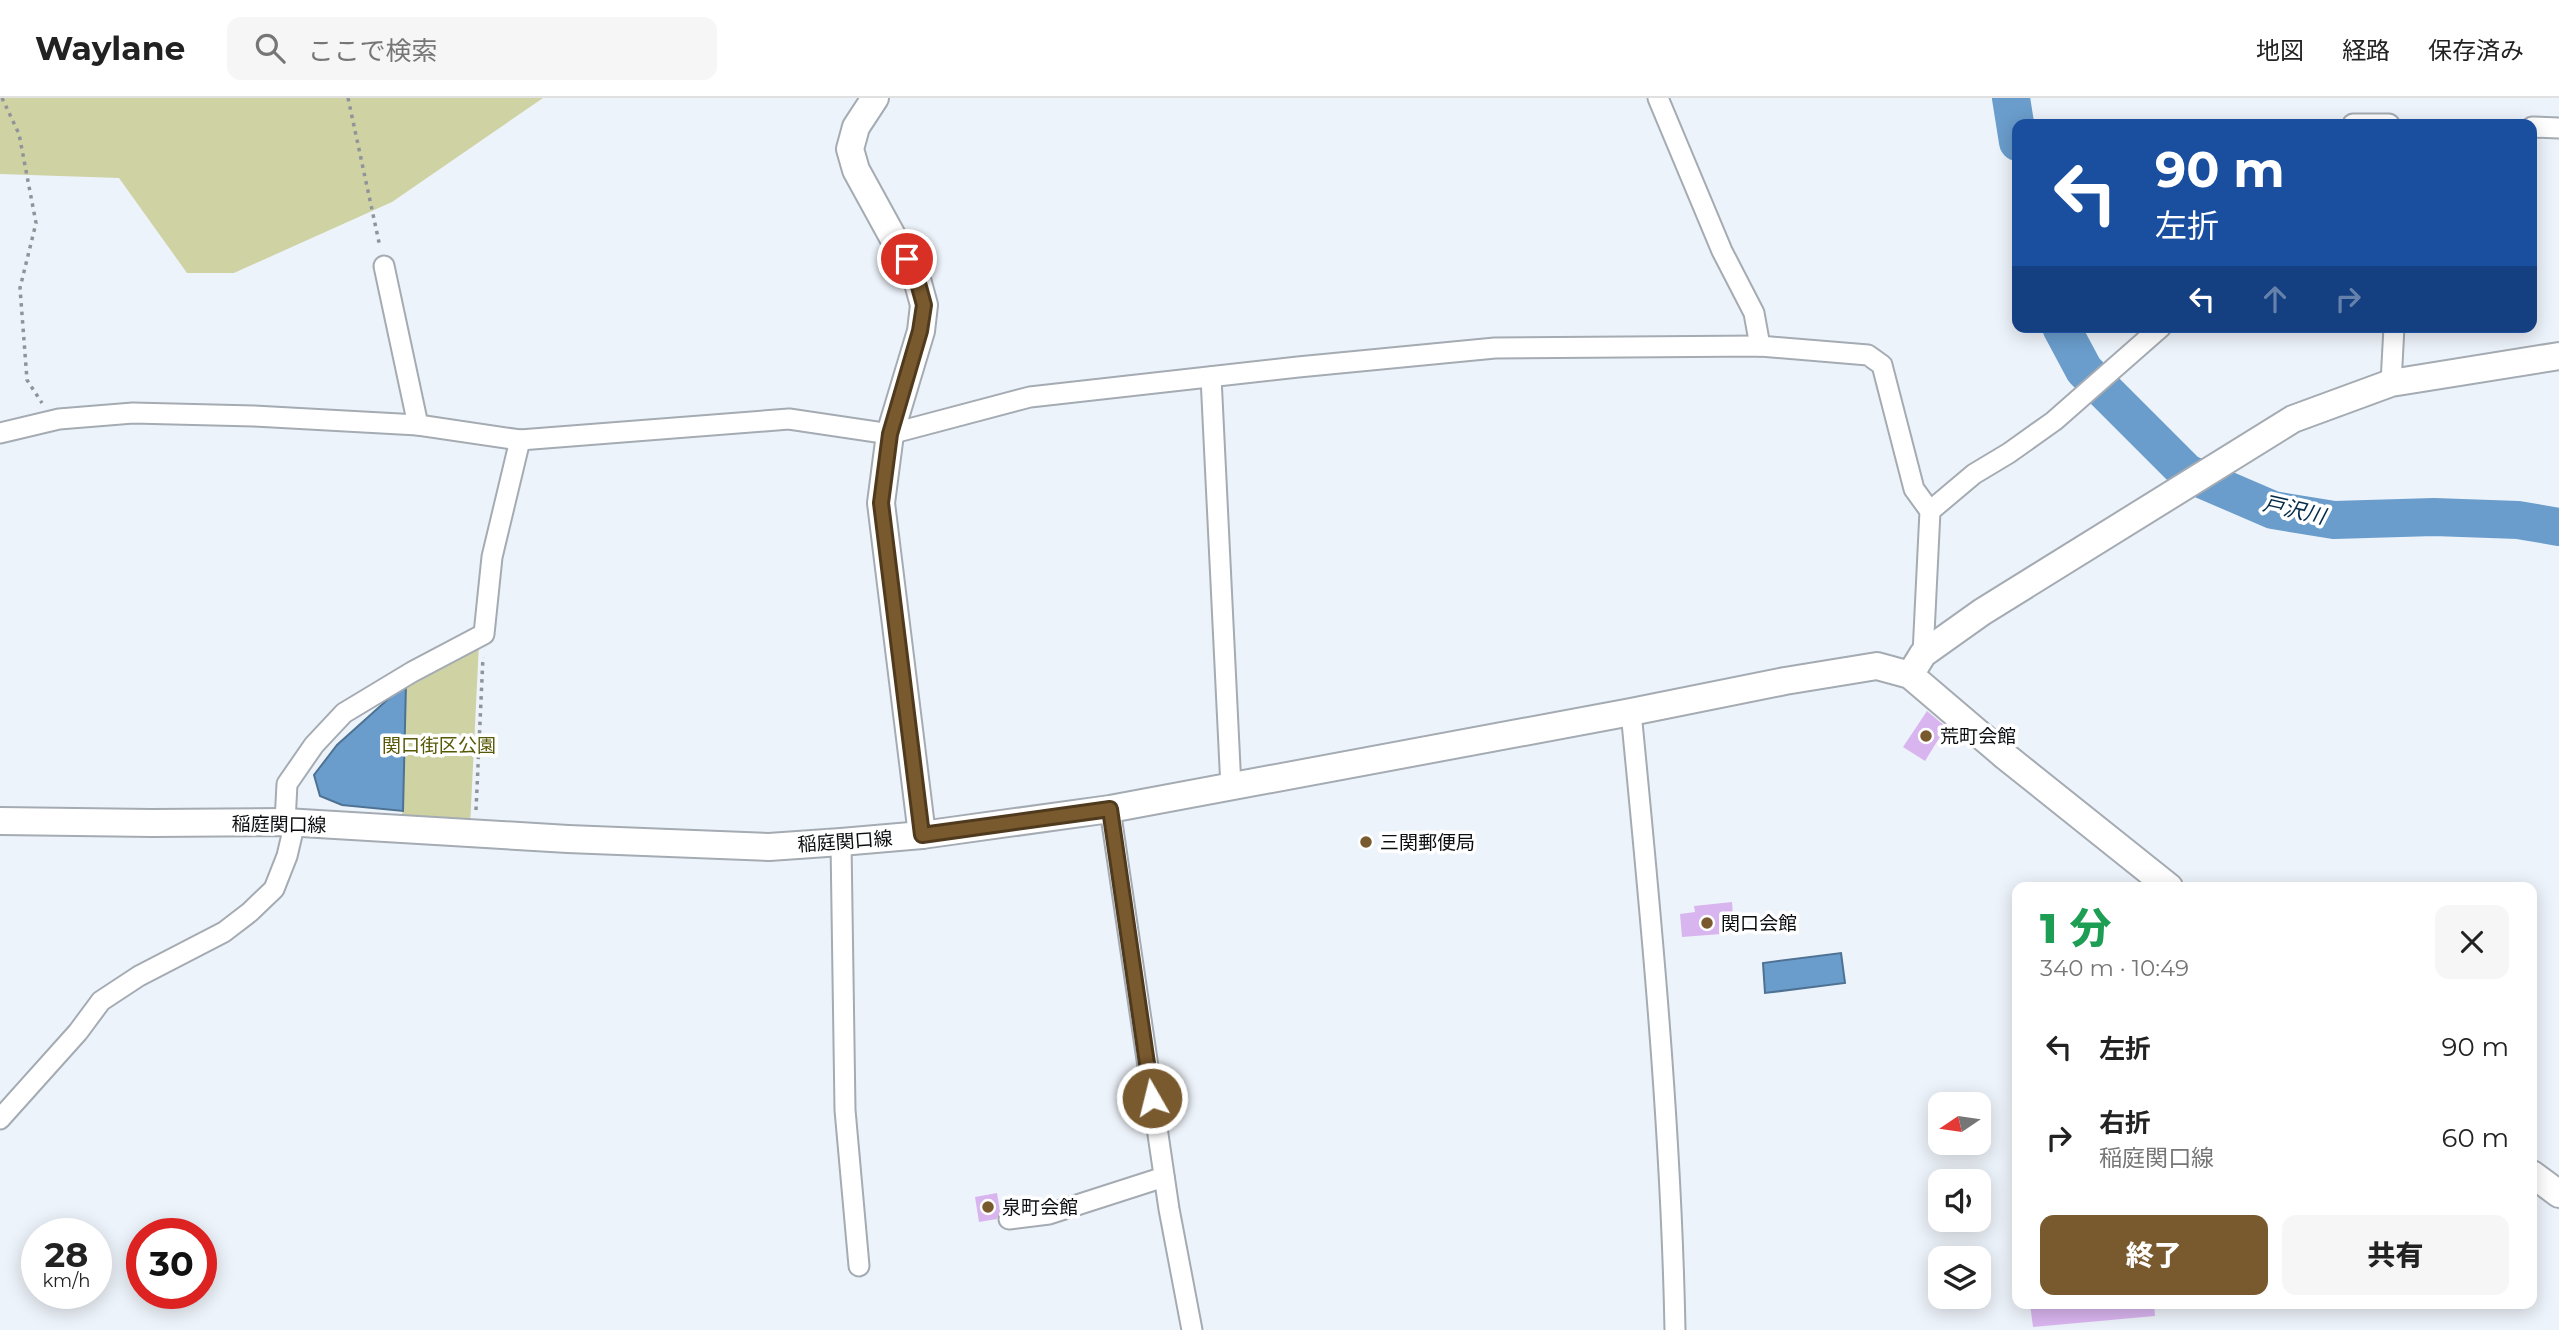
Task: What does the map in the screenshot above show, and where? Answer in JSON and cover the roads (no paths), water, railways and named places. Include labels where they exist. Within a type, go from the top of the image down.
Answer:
[{"type":"street","points":[[875,98],[856,127],[850,149],[856,170],[913,271],[924,305],[920,331],[890,434],[881,503],[922,835]]},
{"type":"street","points":[[1658,98],[1723,251],[1754,313],[1760,346]]},
{"type":"street","points":[[2537,127],[2559,128]]},
{"type":"street","points":[[384,266],[418,425]]},
{"type":"street","points":[[1930,511],[1974,474],[2054,421],[2154,333]]},
{"type":"street","points":[[2391,383],[2394,333]]},
{"type":"street","points":[[0,433],[59,419],[146,413],[418,425],[520,440],[789,419],[890,434],[1030,397],[1495,348],[1760,346],[1868,355],[1882,365],[1914,489],[1930,511],[1917,664],[2005,756],[2163,882]]},
{"type":"street","points":[[1917,664],[1982,612],[2292,419],[2391,383],[2559,356]]},
{"type":"street","points":[[1211,377],[1231,788]]},
{"type":"street","points":[[0,1119],[101,1001],[139,976],[224,932],[274,889],[287,856],[290,822],[287,784],[314,745],[344,713],[412,671],[484,634],[492,557],[520,440]]},
{"type":"street","name":"稲庭関口線","points":[[0,821],[290,822],[769,847],[841,842],[922,835],[1110,809],[1785,681],[1877,666],[1917,664]]},
{"type":"street","points":[[1631,712],[1673,1237],[1675,1330]]},
{"type":"street","points":[[1110,809],[1164,1177],[1192,1330]]},
{"type":"street","points":[[841,842],[845,1110],[859,1266]]},
{"type":"street","points":[[1009,1219],[1049,1214],[1164,1177]]},
{"type":"street","points":[[2537,1178],[2559,1195]]},
{"type":"water","points":[[406,683],[403,811],[342,805],[320,796],[314,775],[337,745]]},
{"type":"water","points":[[1841,953],[1845,983],[1765,993],[1763,963]]},
{"type":"waterway","name":"戸沢川","points":[[2011,98],[2014,119]]},
{"type":"waterway","name":"戸沢川","points":[[2064,333],[2084,370],[2187,473],[2273,510],[2334,520],[2434,517],[2518,520],[2559,527]]},
{"type":"place","name":"荒町会館","points":[[1926,736]]},
{"type":"place","name":"三関郵便局","points":[[1366,842]]},
{"type":"place","name":"関口会館","points":[[1707,923]]},
{"type":"place","name":"泉町会館","points":[[988,1207]]},
{"type":"park label","name":"関口街区公園","points":[[439,745]]}]
